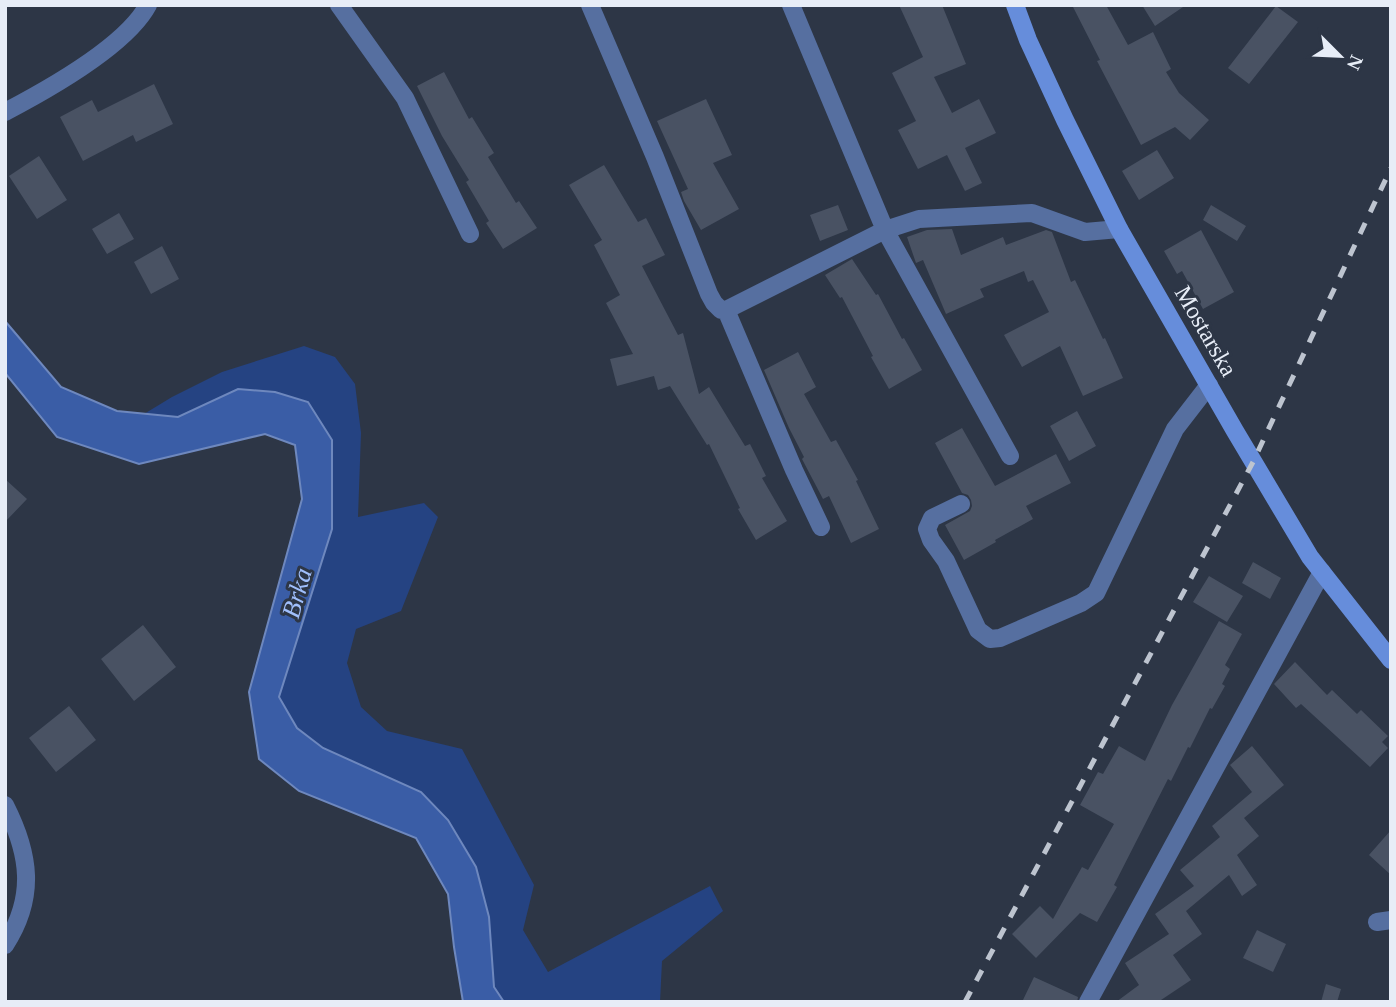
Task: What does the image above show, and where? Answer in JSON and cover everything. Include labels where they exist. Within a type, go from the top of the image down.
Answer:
[{"type":"main road","name":"Mostarska","points":[[1015,5],[1065,120],[1119,229],[1310,557],[1390,658]]},
{"type":"street","points":[[5,112],[58,82],[107,49],[135,25],[148,5]]},
{"type":"street","points":[[339,5],[405,98],[470,234]]},
{"type":"street","points":[[590,5],[655,157],[709,294],[721,310],[726,310],[885,230],[919,219],[1032,213],[1085,232],[1119,229]]},
{"type":"street","points":[[791,5],[885,230],[1010,456]]},
{"type":"street","points":[[726,310],[821,527]]},
{"type":"street","points":[[961,503],[932,518],[927,529],[931,540],[946,561],[978,630],[990,639],[1000,638],[1081,603],[1096,593],[1175,429],[1209,385]]},
{"type":"street","points":[[1088,1002],[1322,572]]},
{"type":"street","points":[[5,805],[26,857],[28,877],[25,900],[5,945]]},
{"type":"shaded area","points":[[304,346],[335,357],[355,384],[361,433],[358,517],[424,503],[438,517],[401,611],[356,629],[347,663],[361,707],[387,731],[462,749],[534,885],[523,930],[548,972],[710,886],[723,911],[662,961],[660,1002],[504,1002],[494,987],[489,917],[421,792],[323,749],[297,728],[279,697],[332,529],[332,440],[238,389],[178,417],[144,414],[222,372]]},
{"type":"water","name":"Brka","points":[[5,321],[61,387],[117,411],[178,417],[238,389],[275,392],[308,402],[332,440],[332,529],[279,697],[297,728],[323,748],[421,792],[448,820],[476,867],[489,917],[494,987],[504,1002],[463,1002],[448,894],[416,838],[299,791],[259,759],[249,692],[302,499],[295,445],[265,434],[139,464],[57,437],[5,373]]},
{"type":"building","points":[[899,5],[942,5],[966,64],[934,77],[952,113],[979,99],[996,133],[965,148],[982,183],[965,191],[947,155],[918,169],[898,130],[916,121],[892,73],[923,57]]},
{"type":"building","points":[[1072,5],[1106,5],[1128,45],[1153,32],[1171,69],[1166,72],[1179,93],[1209,120],[1190,140],[1175,127],[1141,145],[1097,61],[1100,60]]},
{"type":"building","points":[[1142,5],[1186,5],[1155,26]]},
{"type":"building","points":[[1276,6],[1298,22],[1249,84],[1228,68]]},
{"type":"building","points":[[444,72],[469,119],[472,117],[494,153],[488,157],[516,203],[519,201],[537,228],[503,249],[486,223],[489,221],[466,182],[469,180],[442,136],[417,86]]},
{"type":"building","points":[[154,84],[173,124],[136,142],[133,135],[83,161],[60,117],[92,100],[98,112]]},
{"type":"building","points":[[706,99],[732,155],[713,163],[739,209],[701,230],[684,201],[681,192],[688,189],[657,121]]},
{"type":"building","points":[[1157,150],[1174,178],[1139,200],[1122,171]]},
{"type":"building","points":[[39,156],[67,200],[37,219],[9,176]]},
{"type":"building","points":[[604,165],[638,222],[646,218],[665,255],[642,266],[678,335],[683,333],[699,394],[709,387],[745,446],[750,444],[766,476],[762,478],[787,521],[756,540],[738,509],[740,508],[709,444],[707,445],[670,386],[658,390],[654,376],[617,386],[610,359],[633,354],[606,303],[620,295],[594,245],[602,240],[569,185]]},
{"type":"building","points":[[838,205],[848,230],[820,241],[810,215]]},
{"type":"building","points":[[1211,205],[1246,226],[1237,241],[1203,220]]},
{"type":"building","points":[[119,213],[134,239],[107,254],[92,229]]},
{"type":"building","points":[[952,229],[961,255],[1003,237],[1006,245],[1046,230],[1052,232],[1071,282],[1075,280],[1123,378],[1083,396],[1060,346],[1022,367],[1004,335],[1049,312],[1033,280],[1028,282],[1024,271],[980,289],[984,297],[946,314],[923,260],[916,263],[907,237],[927,230]]},
{"type":"building","points":[[1201,230],[1234,292],[1203,309],[1182,271],[1177,274],[1164,251]]},
{"type":"building","points":[[162,246],[179,279],[151,294],[134,262]]},
{"type":"building","points":[[852,259],[876,295],[878,294],[922,370],[889,389],[842,297],[840,298],[825,275]]},
{"type":"building","points":[[798,352],[816,387],[804,394],[831,442],[836,440],[858,480],[856,481],[879,529],[851,543],[829,496],[823,499],[802,459],[804,457],[764,370]]},
{"type":"building","points":[[1077,411],[1096,446],[1069,461],[1050,426]]},
{"type":"building","points":[[962,428],[995,486],[1056,454],[1071,483],[1026,506],[1033,519],[964,560],[945,525],[970,511],[971,500],[968,495],[962,493],[935,443]]},
{"type":"building","points":[[5,479],[27,499],[5,522]]},
{"type":"building","points":[[1253,562],[1281,578],[1270,599],[1242,583]]},
{"type":"building","points":[[1209,576],[1243,596],[1227,622],[1193,602]]},
{"type":"building","points":[[1219,621],[1242,634],[1225,665],[1230,669],[1222,684],[1225,686],[1212,709],[1210,708],[1171,781],[1168,779],[1114,885],[1117,887],[1097,922],[1080,913],[1036,958],[1012,934],[1040,906],[1053,919],[1082,867],[1088,870],[1114,824],[1080,805],[1098,772],[1103,774],[1119,746],[1145,761],[1172,705]]},
{"type":"building","points":[[143,625],[176,667],[134,701],[101,659]]},
{"type":"building","points":[[1295,662],[1327,695],[1332,690],[1357,714],[1361,710],[1388,736],[1382,742],[1388,748],[1370,767],[1301,704],[1296,708],[1274,684]]},
{"type":"building","points":[[69,706],[96,740],[56,772],[29,738]]},
{"type":"building","points":[[1252,746],[1284,785],[1244,818],[1259,836],[1237,855],[1257,885],[1242,896],[1229,875],[1186,911],[1202,934],[1173,955],[1191,980],[1158,1002],[1116,1002],[1139,985],[1125,963],[1169,934],[1155,914],[1194,886],[1180,870],[1220,837],[1212,826],[1252,792],[1230,765]]},
{"type":"building","points":[[1391,830],[1391,875],[1369,855]]},
{"type":"building","points":[[1257,930],[1286,944],[1273,972],[1243,958]]},
{"type":"building","points":[[1034,977],[1078,997],[1077,1002],[1022,1002]]},
{"type":"building","points":[[1326,984],[1341,989],[1337,1002],[1321,1002]]},
{"type":"railway","points":[[965,1002],[1253,462],[1391,168]]}]
